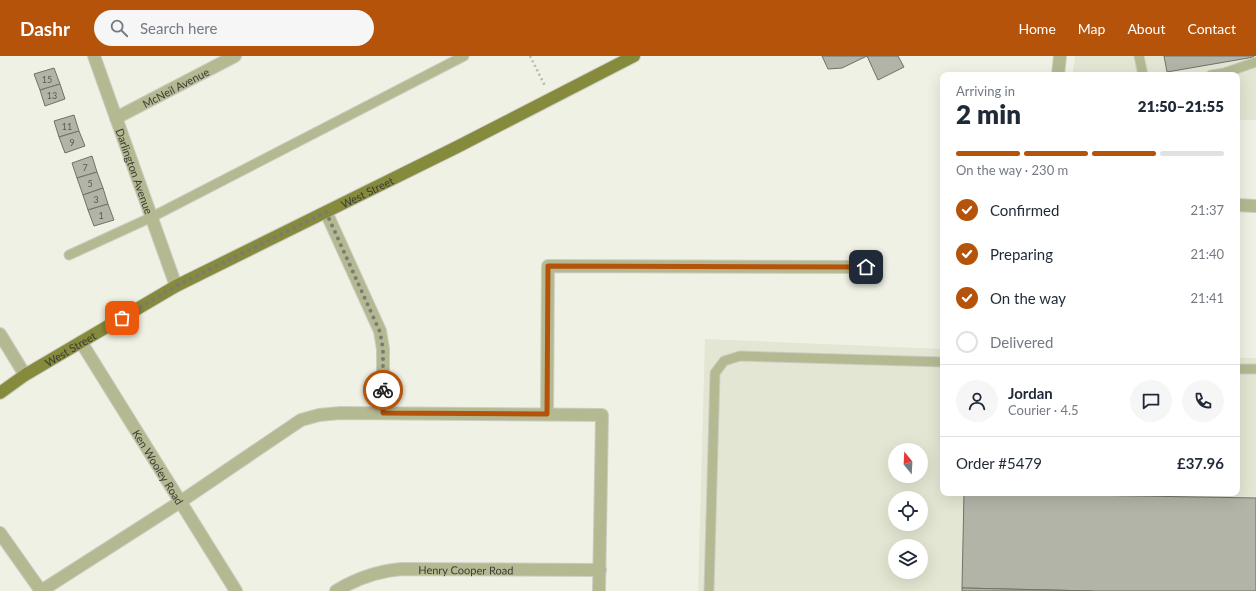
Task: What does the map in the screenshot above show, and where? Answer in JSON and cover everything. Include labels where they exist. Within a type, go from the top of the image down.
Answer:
[{"type":"main road","name":"West Street","points":[[0,394],[25,375],[176,286],[457,147],[634,56]]},
{"type":"street","name":"Darlington Avenue","points":[[94,56],[176,286]]},
{"type":"street","name":"McNeil Avenue","points":[[116,118],[235,56]]},
{"type":"street","points":[[1058,72],[1060,56]]},
{"type":"street","points":[[1240,205],[1256,206]]},
{"type":"street","points":[[326,212],[380,332],[383,349],[383,413]]},
{"type":"street","points":[[547,414],[548,266],[866,267]]},
{"type":"street","points":[[0,334],[25,375]]},
{"type":"street","name":"Ken Wooley Road","points":[[81,342],[236,591]]},
{"type":"street","points":[[0,533],[41,591],[180,502],[302,420],[319,414],[383,413],[602,415],[599,591]]},
{"type":"street","name":"Henry Cooper Road","points":[[336,591],[364,576],[385,570],[600,570]]},
{"type":"lane","points":[[69,255],[152,216],[464,56]]},
{"type":"lane","points":[[1139,56],[1142,72]]},
{"type":"lane","points":[[1227,72],[1256,62]]},
{"type":"lane","points":[[709,591],[715,373],[724,361],[740,356],[940,362]]},
{"type":"lane","points":[[1240,369],[1256,370]]},
{"type":"path","points":[[530,56],[551,98]]},
{"type":"shaded area","points":[[1075,56],[1256,56],[1256,120],[1240,120],[1240,72],[1073,72]]},
{"type":"shaded area","points":[[705,339],[940,349],[940,496],[1240,496],[1240,358],[1256,358],[1256,591],[698,591]]},
{"type":"building","points":[[822,56],[867,56],[842,68],[828,69]]},
{"type":"building","points":[[867,56],[898,56],[904,67],[878,80]]},
{"type":"building","points":[[1164,56],[1253,56],[1254,57],[1167,72]]},
{"type":"building","points":[[54,68],[60,84],[40,90],[34,74]]},
{"type":"building","points":[[60,84],[65,99],[45,106],[40,90]]},
{"type":"building","points":[[74,115],[79,131],[59,137],[54,121]]},
{"type":"building","points":[[79,131],[85,146],[65,153],[59,137]]},
{"type":"building","points":[[92,156],[97,172],[77,178],[72,163]]},
{"type":"building","points":[[97,172],[103,188],[83,195],[77,178]]},
{"type":"building","points":[[103,188],[108,204],[88,210],[83,195]]},
{"type":"building","points":[[108,204],[114,220],[94,226],[88,210]]},
{"type":"building","points":[[964,496],[1139,496],[1256,498],[1256,591],[1092,591],[962,588]]},
{"type":"building","points":[[962,588],[1092,591],[962,591]]},
{"type":"way so far","points":[[122,318],[176,286],[326,212],[380,332],[383,349],[383,390]]},
{"type":"route","points":[[383,390],[383,413],[547,414],[548,266],[866,267]]}]
